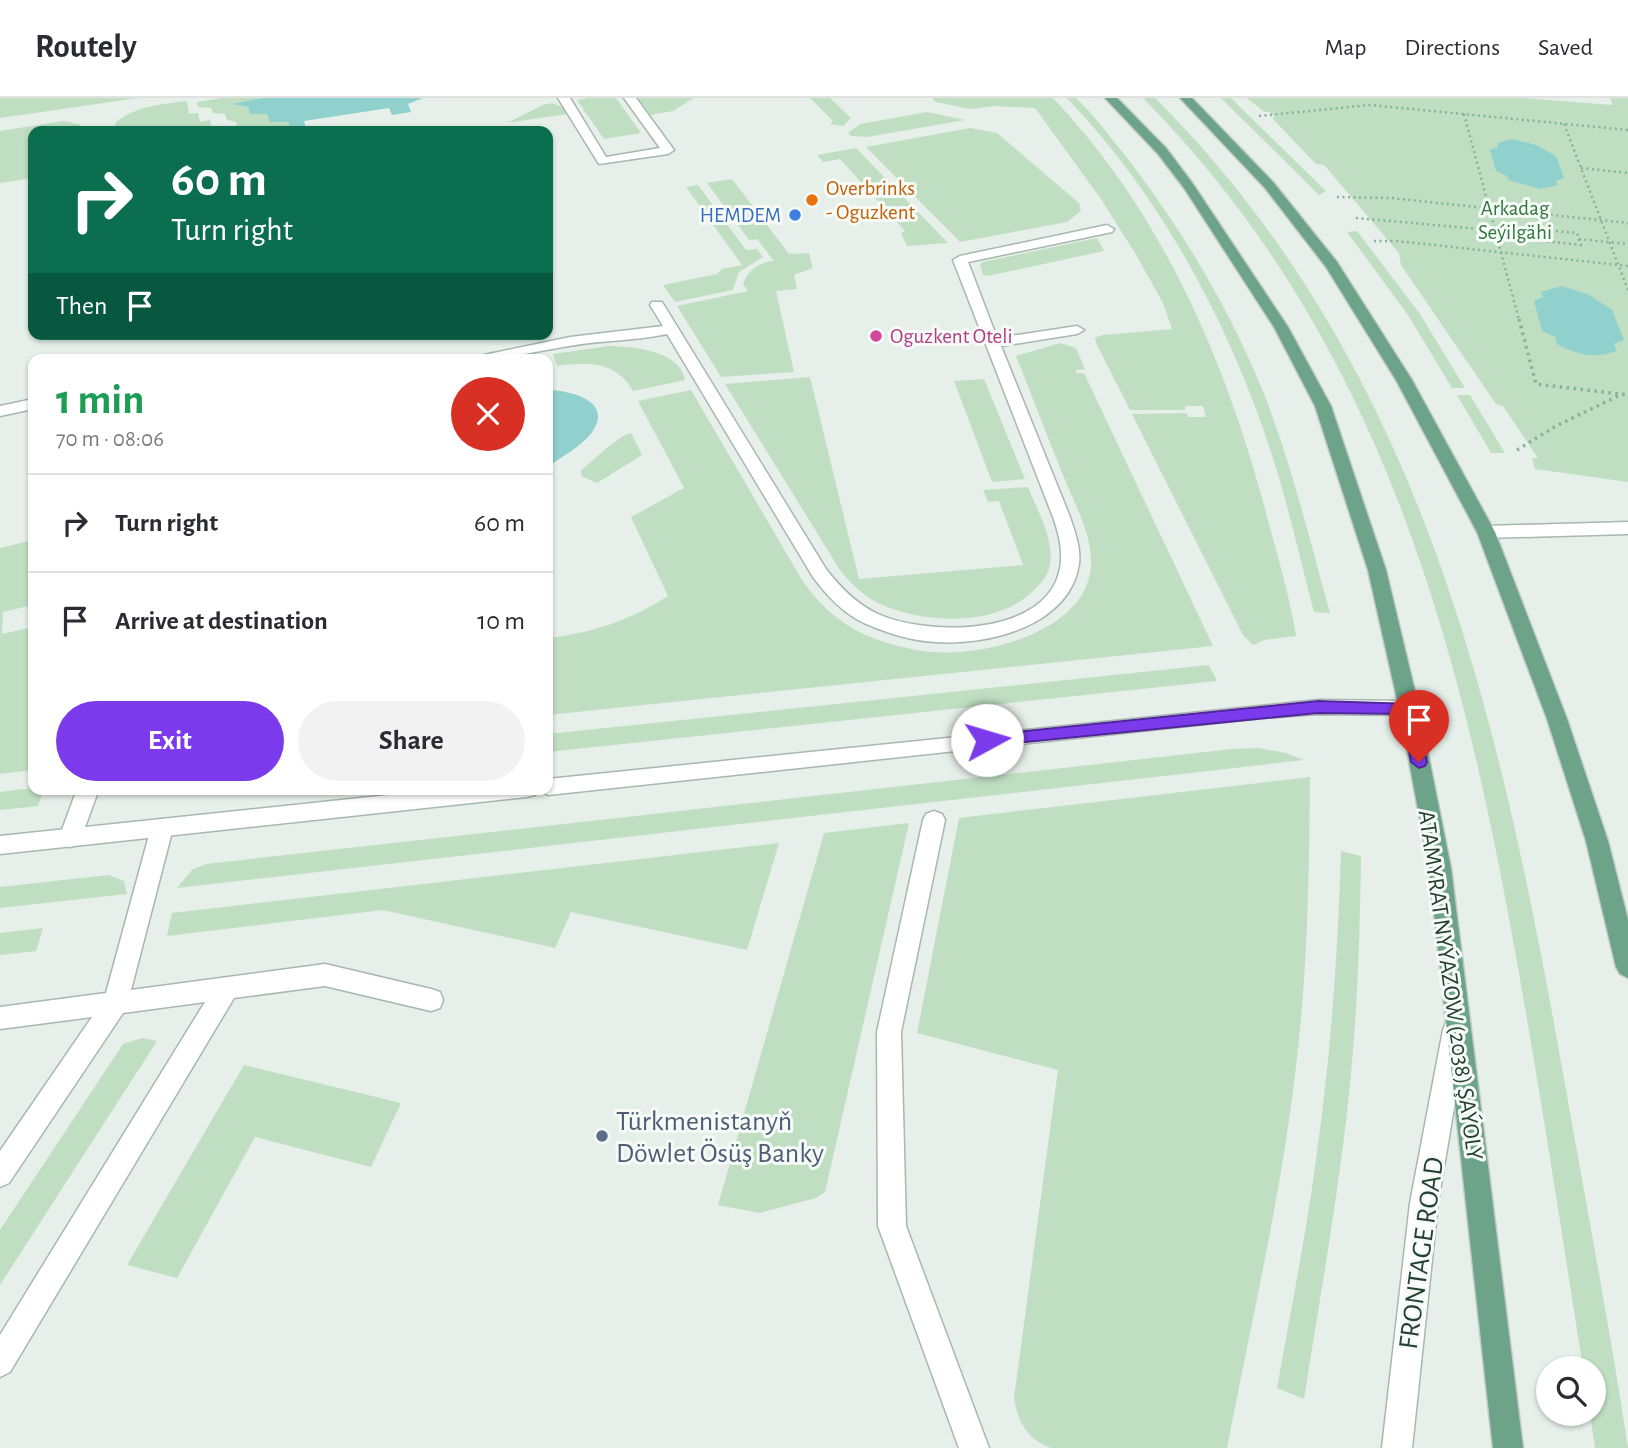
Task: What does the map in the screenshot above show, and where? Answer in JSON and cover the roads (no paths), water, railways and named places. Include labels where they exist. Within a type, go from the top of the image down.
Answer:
[{"type":"main road","name":"ATAMYRAT NYÝAZOW (2038) ŞAÝOLY","points":[[1111,98],[1162,152],[1213,220],[1281,327],[1323,406],[1377,570],[1409,708],[1440,868],[1508,1448]]},
{"type":"main road","points":[[1186,98],[1269,185],[1332,265],[1404,380],[1486,532],[1557,719],[1597,841],[1628,967]]},
{"type":"street","points":[[564,98],[603,161],[667,150],[630,98]]},
{"type":"street","points":[[657,305],[819,573],[835,593],[846,604],[881,623],[923,634],[976,634],[999,628],[1037,612],[1063,586],[1070,565],[1068,541],[1059,512],[960,260],[1107,229]]},
{"type":"street","points":[[508,354],[570,341],[643,335],[671,329]]},
{"type":"street","points":[[992,343],[1077,330]]},
{"type":"street","points":[[0,411],[28,405]]},
{"type":"street","points":[[1486,532],[1628,528]]},
{"type":"street","points":[[553,786],[1262,711],[1318,707],[1409,708]]},
{"type":"street","points":[[70,838],[86,795]]},
{"type":"street","points":[[0,845],[471,795]]},
{"type":"street","points":[[934,820],[888,1032],[892,1226],[974,1448]]},
{"type":"street","points":[[0,1174],[116,1002],[162,828]]},
{"type":"street","points":[[0,1018],[325,975],[431,1000]]},
{"type":"street","points":[[0,1362],[226,989]]},
{"type":"street","name":"FRONTAGE ROAD","points":[[1397,1448],[1424,1203],[1457,1018]]},
{"type":"water","points":[[263,98],[423,98],[408,104],[411,112],[392,115],[389,108],[304,121],[305,126],[270,122],[267,114],[250,114],[248,107],[231,104]]},
{"type":"water","points":[[1513,139],[1536,145],[1556,156],[1564,178],[1556,181],[1558,185],[1540,189],[1508,180],[1507,176],[1496,171],[1490,150],[1498,147],[1497,143]]},
{"type":"water","points":[[1561,286],[1588,294],[1612,310],[1624,340],[1614,344],[1617,351],[1601,355],[1579,353],[1557,344],[1555,337],[1542,331],[1534,301],[1543,297],[1541,292]]},
{"type":"water","points":[[553,391],[575,394],[597,409],[595,427],[574,449],[553,464]]},
{"type":"place","name":"Overbrinks - Oguzkent","points":[[812,200]]},
{"type":"place","name":"HEMDEM","points":[[795,215]]},
{"type":"place","name":"Oguzkent Oteli","points":[[876,336]]},
{"type":"place","name":"Türkmenistanyň Döwlet Ösüş Banky","points":[[602,1136]]},
{"type":"park label","name":"Arkadag Seýilgähi","points":[[1515,220]]}]
